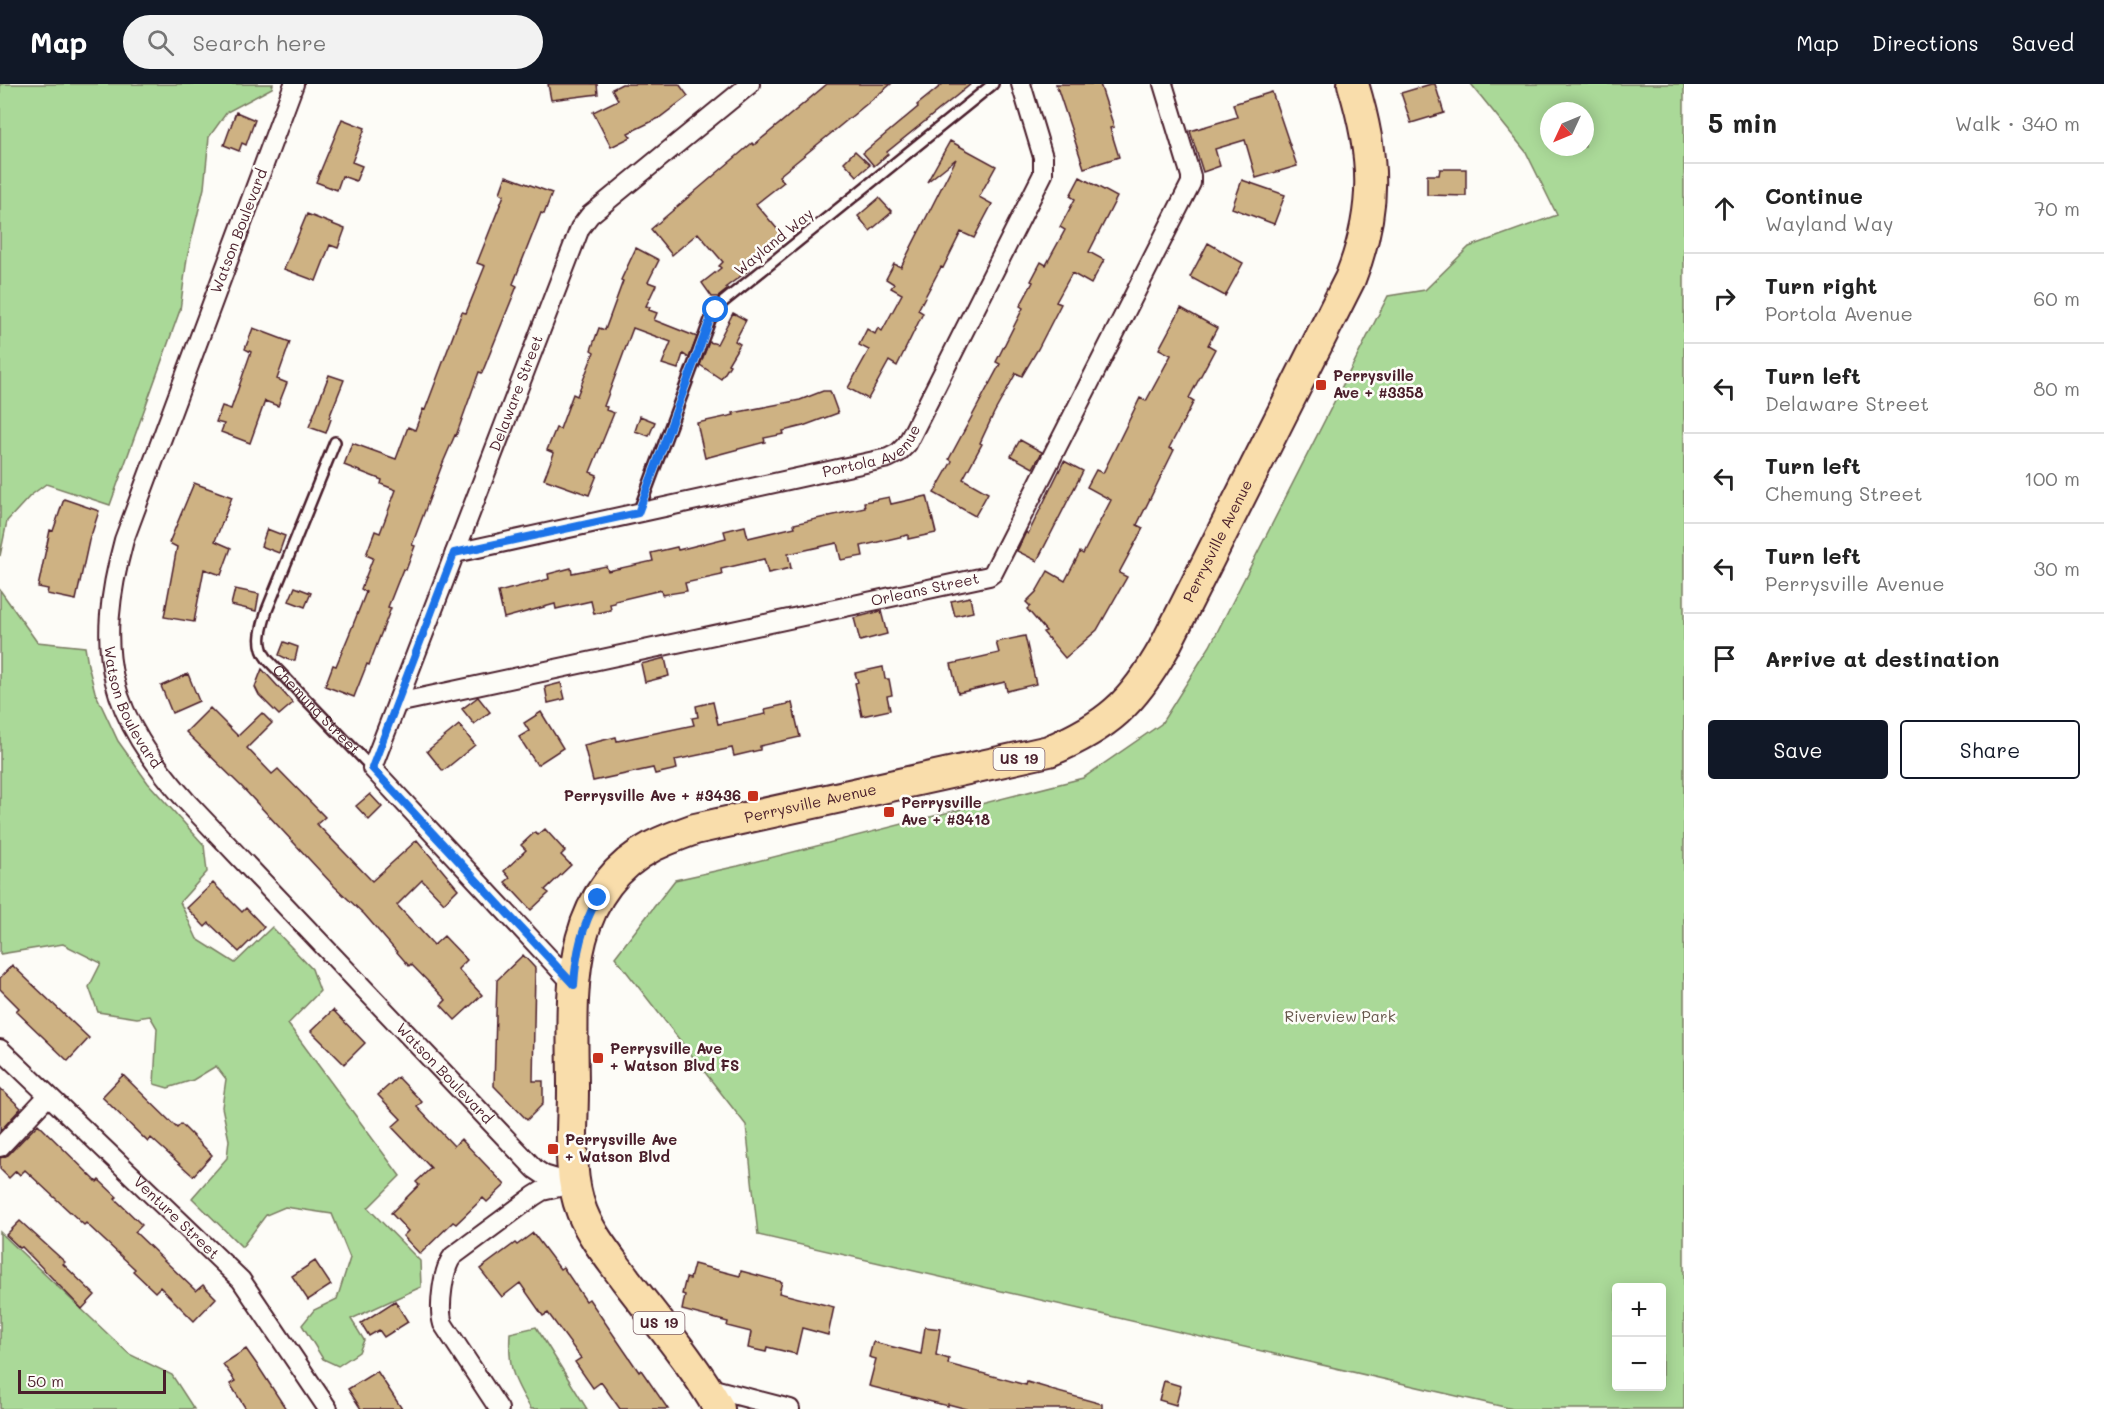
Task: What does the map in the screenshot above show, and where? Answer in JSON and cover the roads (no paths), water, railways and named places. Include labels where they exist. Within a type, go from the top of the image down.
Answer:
[{"type":"main road","name":"Perrysville Avenue","points":[[713,1398],[596,1238],[582,1212],[574,1184],[574,985],[580,940],[591,912],[607,886],[627,864],[651,846],[695,829],[1049,751],[1101,725],[1129,701],[1153,668],[1164,648],[1350,279],[1358,257],[1370,210],[1370,159],[1367,135],[1353,84]]},
{"type":"street","name":"Watson Boulevard","points":[[294,84],[124,540],[108,618],[108,645],[112,671],[122,703],[140,741],[153,762],[187,802],[535,1169],[544,1175],[574,1184]]},
{"type":"street","name":"Delaware Street","points":[[372,768],[580,228],[590,215],[750,84]]},
{"type":"street","name":"Portola Avenue","points":[[454,553],[888,458],[903,450],[1043,174],[1043,157],[1021,84]]},
{"type":"street","name":"Orleans Street","points":[[397,703],[966,581],[993,573],[1191,183],[1191,176],[1163,84]]},
{"type":"street","name":"Chemung Street","points":[[372,768],[574,985]]},
{"type":"street","name":"Venture Street","points":[[0,1049],[241,1280],[328,1409]]},
{"type":"street","points":[[0,1147],[48,1096]]},
{"type":"street","points":[[499,1409],[443,1324],[441,1310],[446,1268],[453,1256],[534,1196],[542,1191],[574,1184]]},
{"type":"street","points":[[713,1398],[790,1409]]},
{"type":"lane","name":"Wayland Way","points":[[638,513],[710,320],[716,310],[993,84]]},
{"type":"lane","name":"Chemung Street","points":[[335,442],[267,610],[260,642],[268,660],[372,768]]},
{"type":"place","name":"Perrysville Ave + #3358","points":[[1321,385]]},
{"type":"place","name":"Perrysville Ave + #3436","points":[[753,796]]},
{"type":"place","name":"Perrysville Ave + #3418","points":[[889,812]]},
{"type":"place","name":"Perrysville Ave + Watson Blvd FS","points":[[598,1058]]},
{"type":"place","name":"Perrysville Ave + Watson Blvd","points":[[553,1149]]},
{"type":"park label","name":"Riverview Park","points":[[1340,1017]]}]
